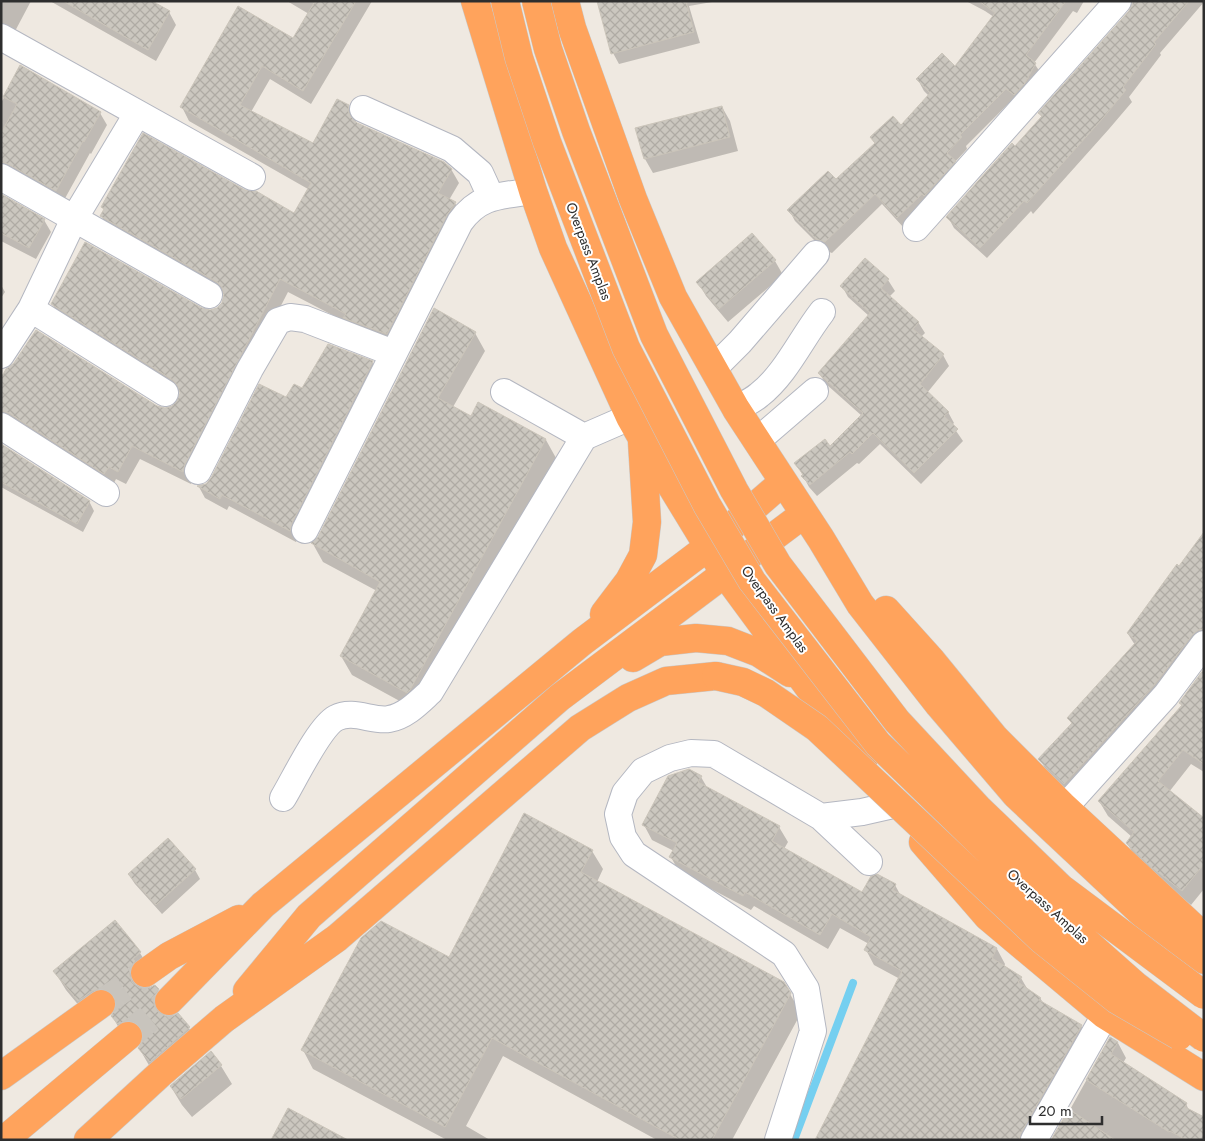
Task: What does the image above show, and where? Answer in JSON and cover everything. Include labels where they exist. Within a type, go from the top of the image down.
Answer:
[{"type":"highway","points":[[476,1],[532,191],[553,248],[636,428],[725,574],[893,805],[988,917],[1105,1015],[1204,1077]]},
{"type":"highway","name":"Overpass Amplas","points":[[504,1],[519,58],[547,142],[626,348],[707,505],[752,581],[878,744],[1040,901],[1136,984],[1204,1038]]},
{"type":"highway","name":"Overpass Amplas","points":[[536,1],[548,49],[576,131],[654,336],[734,490],[778,565],[897,721],[978,808],[1061,888],[1204,995]]},
{"type":"highway","points":[[565,1],[572,28],[636,208],[673,297],[736,409],[821,539],[860,604],[939,706],[1016,795],[1145,916],[1204,960]]},
{"type":"highway","points":[[582,642],[629,581],[643,556],[647,522],[636,428]]},
{"type":"highway","points":[[169,1001],[263,906],[582,642],[708,547],[783,482]]},
{"type":"highway","points":[[224,1019],[309,916],[559,698],[804,514]]},
{"type":"highway","points":[[821,539],[932,661],[995,738],[1065,808],[1202,931]]},
{"type":"highway","points":[[559,698],[660,642],[696,638],[728,642],[759,653],[802,680]]},
{"type":"highway","points":[[88,1140],[224,1019],[337,938],[580,728],[628,698],[666,681],[716,676],[743,682],[766,693],[817,728],[1042,940],[1117,1000],[1204,1050]]},
{"type":"highway","points":[[145,973],[169,956],[263,906]]},
{"type":"highway","points":[[1,1076],[101,1004]]},
{"type":"highway","points":[[4,1140],[128,1036]]},
{"type":"street","points":[[916,228],[1118,1]]},
{"type":"street","points":[[1,37],[252,177]]},
{"type":"street","points":[[363,109],[452,149],[480,173],[491,197]]},
{"type":"street","points":[[1,354],[31,309],[74,219],[137,114]]},
{"type":"street","points":[[1,177],[209,296]]},
{"type":"street","points":[[305,530],[460,222],[468,210],[491,197],[532,191]]},
{"type":"street","points":[[714,368],[740,342],[816,254]]},
{"type":"street","points":[[31,309],[165,393]]},
{"type":"street","points":[[736,409],[759,396],[776,379],[822,312]]},
{"type":"street","points":[[198,471],[250,369],[278,321],[290,318],[305,319],[394,353]]},
{"type":"street","points":[[757,440],[815,391]]},
{"type":"street","points":[[504,392],[584,437],[636,428]]},
{"type":"street","points":[[1,426],[106,493]]},
{"type":"street","points":[[283,798],[315,742],[326,726],[336,718],[348,715],[389,719],[411,710],[430,692],[584,437]]},
{"type":"street","points":[[1065,808],[1166,695],[1204,644]]},
{"type":"street","points":[[778,1140],[813,1031],[806,989],[784,954],[634,854],[623,837],[618,814],[626,793],[643,771],[670,758],[691,753],[714,754],[821,818],[869,862]]},
{"type":"street","points":[[821,818],[893,805]]},
{"type":"street","points":[[1034,1140],[1105,1015]]},
{"type":"building","points":[[63,1],[152,1],[170,11],[148,50]]},
{"type":"building","points":[[315,1],[356,1],[303,91],[262,66],[240,105],[313,143],[337,99],[349,105],[348,111],[357,123],[444,162],[452,169],[438,193],[456,202],[447,215],[387,334],[343,318],[346,314],[280,279],[185,464],[183,472],[132,446],[118,472],[109,467],[104,474],[9,413],[1,411],[1,378],[6,369],[14,363],[36,330],[157,406],[165,408],[172,406],[177,401],[180,393],[178,386],[173,380],[51,304],[85,242],[202,308],[210,310],[217,308],[222,303],[224,294],[222,287],[217,282],[100,216],[104,209],[101,207],[143,133],[245,190],[256,191],[294,213],[311,183],[180,107],[238,6],[293,38]]},
{"type":"building","points":[[597,1],[686,1],[694,32],[611,54]]},
{"type":"building","points":[[979,1],[1066,1],[1026,55],[1036,63],[1025,83],[1014,95],[1006,89],[960,135],[962,137],[947,153],[956,161],[924,196],[922,194],[897,218],[875,194],[825,242],[816,239],[787,210],[828,171],[836,179],[875,143],[870,137],[893,116],[901,125],[930,93],[916,79],[942,53],[955,66],[995,13]]},
{"type":"building","points":[[1133,1],[1189,1],[1154,42],[1156,44],[1123,87],[1126,90],[1103,118],[1027,203],[1024,201],[980,248],[946,217],[1012,143],[1015,146],[1042,116],[1038,113],[1129,11]]},
{"type":"building","points":[[20,65],[101,112],[56,191],[1,162],[1,133],[17,104],[3,97]]},
{"type":"building","points":[[722,106],[730,137],[644,159],[635,128]]},
{"type":"building","points":[[1,194],[45,219],[29,248],[1,233]]},
{"type":"building","points":[[752,233],[776,260],[719,309],[696,282]]},
{"type":"building","points":[[865,258],[889,279],[881,288],[919,322],[913,329],[944,354],[920,384],[949,412],[944,416],[958,429],[914,473],[873,433],[852,454],[850,452],[810,485],[801,476],[803,474],[794,463],[825,439],[830,446],[863,413],[818,373],[870,313],[840,286]]},
{"type":"building","points":[[434,308],[476,332],[438,398],[471,416],[478,402],[546,439],[407,693],[340,656],[380,582],[311,543],[318,537]]},
{"type":"building","points":[[328,344],[373,361],[292,523],[290,531],[222,495],[220,499],[197,486],[206,484],[211,478],[259,384],[286,397],[294,384],[302,388]]},
{"type":"building","points":[[1,444],[90,501],[77,524],[1,482]]},
{"type":"building","points":[[1204,532],[1204,629],[1198,630],[1192,635],[1154,685],[1064,784],[1038,759],[1072,723],[1067,718],[1137,641],[1127,633],[1177,564],[1179,566]]},
{"type":"building","points":[[1204,669],[1204,764],[1183,750],[1158,781],[1204,818],[1204,864],[1182,891],[1151,867],[1126,843],[1134,832],[1098,801],[1182,705],[1179,703]]},
{"type":"building","points":[[689,769],[702,776],[698,782],[780,826],[772,841],[862,892],[871,876],[877,874],[896,884],[893,890],[997,948],[992,958],[1022,977],[1018,982],[1041,998],[1039,1000],[1082,1025],[1021,1133],[1019,1140],[815,1140],[902,971],[864,950],[871,937],[832,914],[820,935],[745,892],[743,896],[669,857],[677,843],[642,825],[668,776]]},
{"type":"building","points":[[524,813],[593,850],[581,872],[784,982],[791,993],[712,1140],[680,1140],[492,1038],[445,1127],[301,1050],[361,938],[381,921],[449,957]]},
{"type":"building","points":[[168,838],[196,869],[156,905],[128,874]]},
{"type":"building","points":[[115,920],[141,952],[133,959],[135,961],[129,974],[132,982],[138,987],[146,989],[155,985],[159,989],[154,997],[154,1005],[158,1012],[166,1016],[173,1016],[178,1013],[190,1027],[150,1062],[138,1048],[143,1041],[140,1026],[133,1021],[125,1021],[118,1024],[111,1016],[117,1003],[113,995],[107,990],[99,989],[92,991],[78,1001],[53,971]]},
{"type":"building","points":[[1110,1037],[1118,1042],[1111,1054],[1187,1103],[1185,1107],[1204,1117],[1204,1140],[1186,1140],[1169,1132],[1086,1080]]},
{"type":"building","points":[[211,1051],[222,1065],[181,1099],[170,1086]]},
{"type":"building","points":[[288,1108],[348,1140],[271,1140]]},
{"type":"building","points":[[1069,1109],[1115,1140],[1051,1140]]},
{"type":"waterway","points":[[794,1140],[853,983]]},
{"type":"tunnel","points":[[101,1004],[145,973]]},
{"type":"tunnel","points":[[128,1036],[169,1001]]}]
